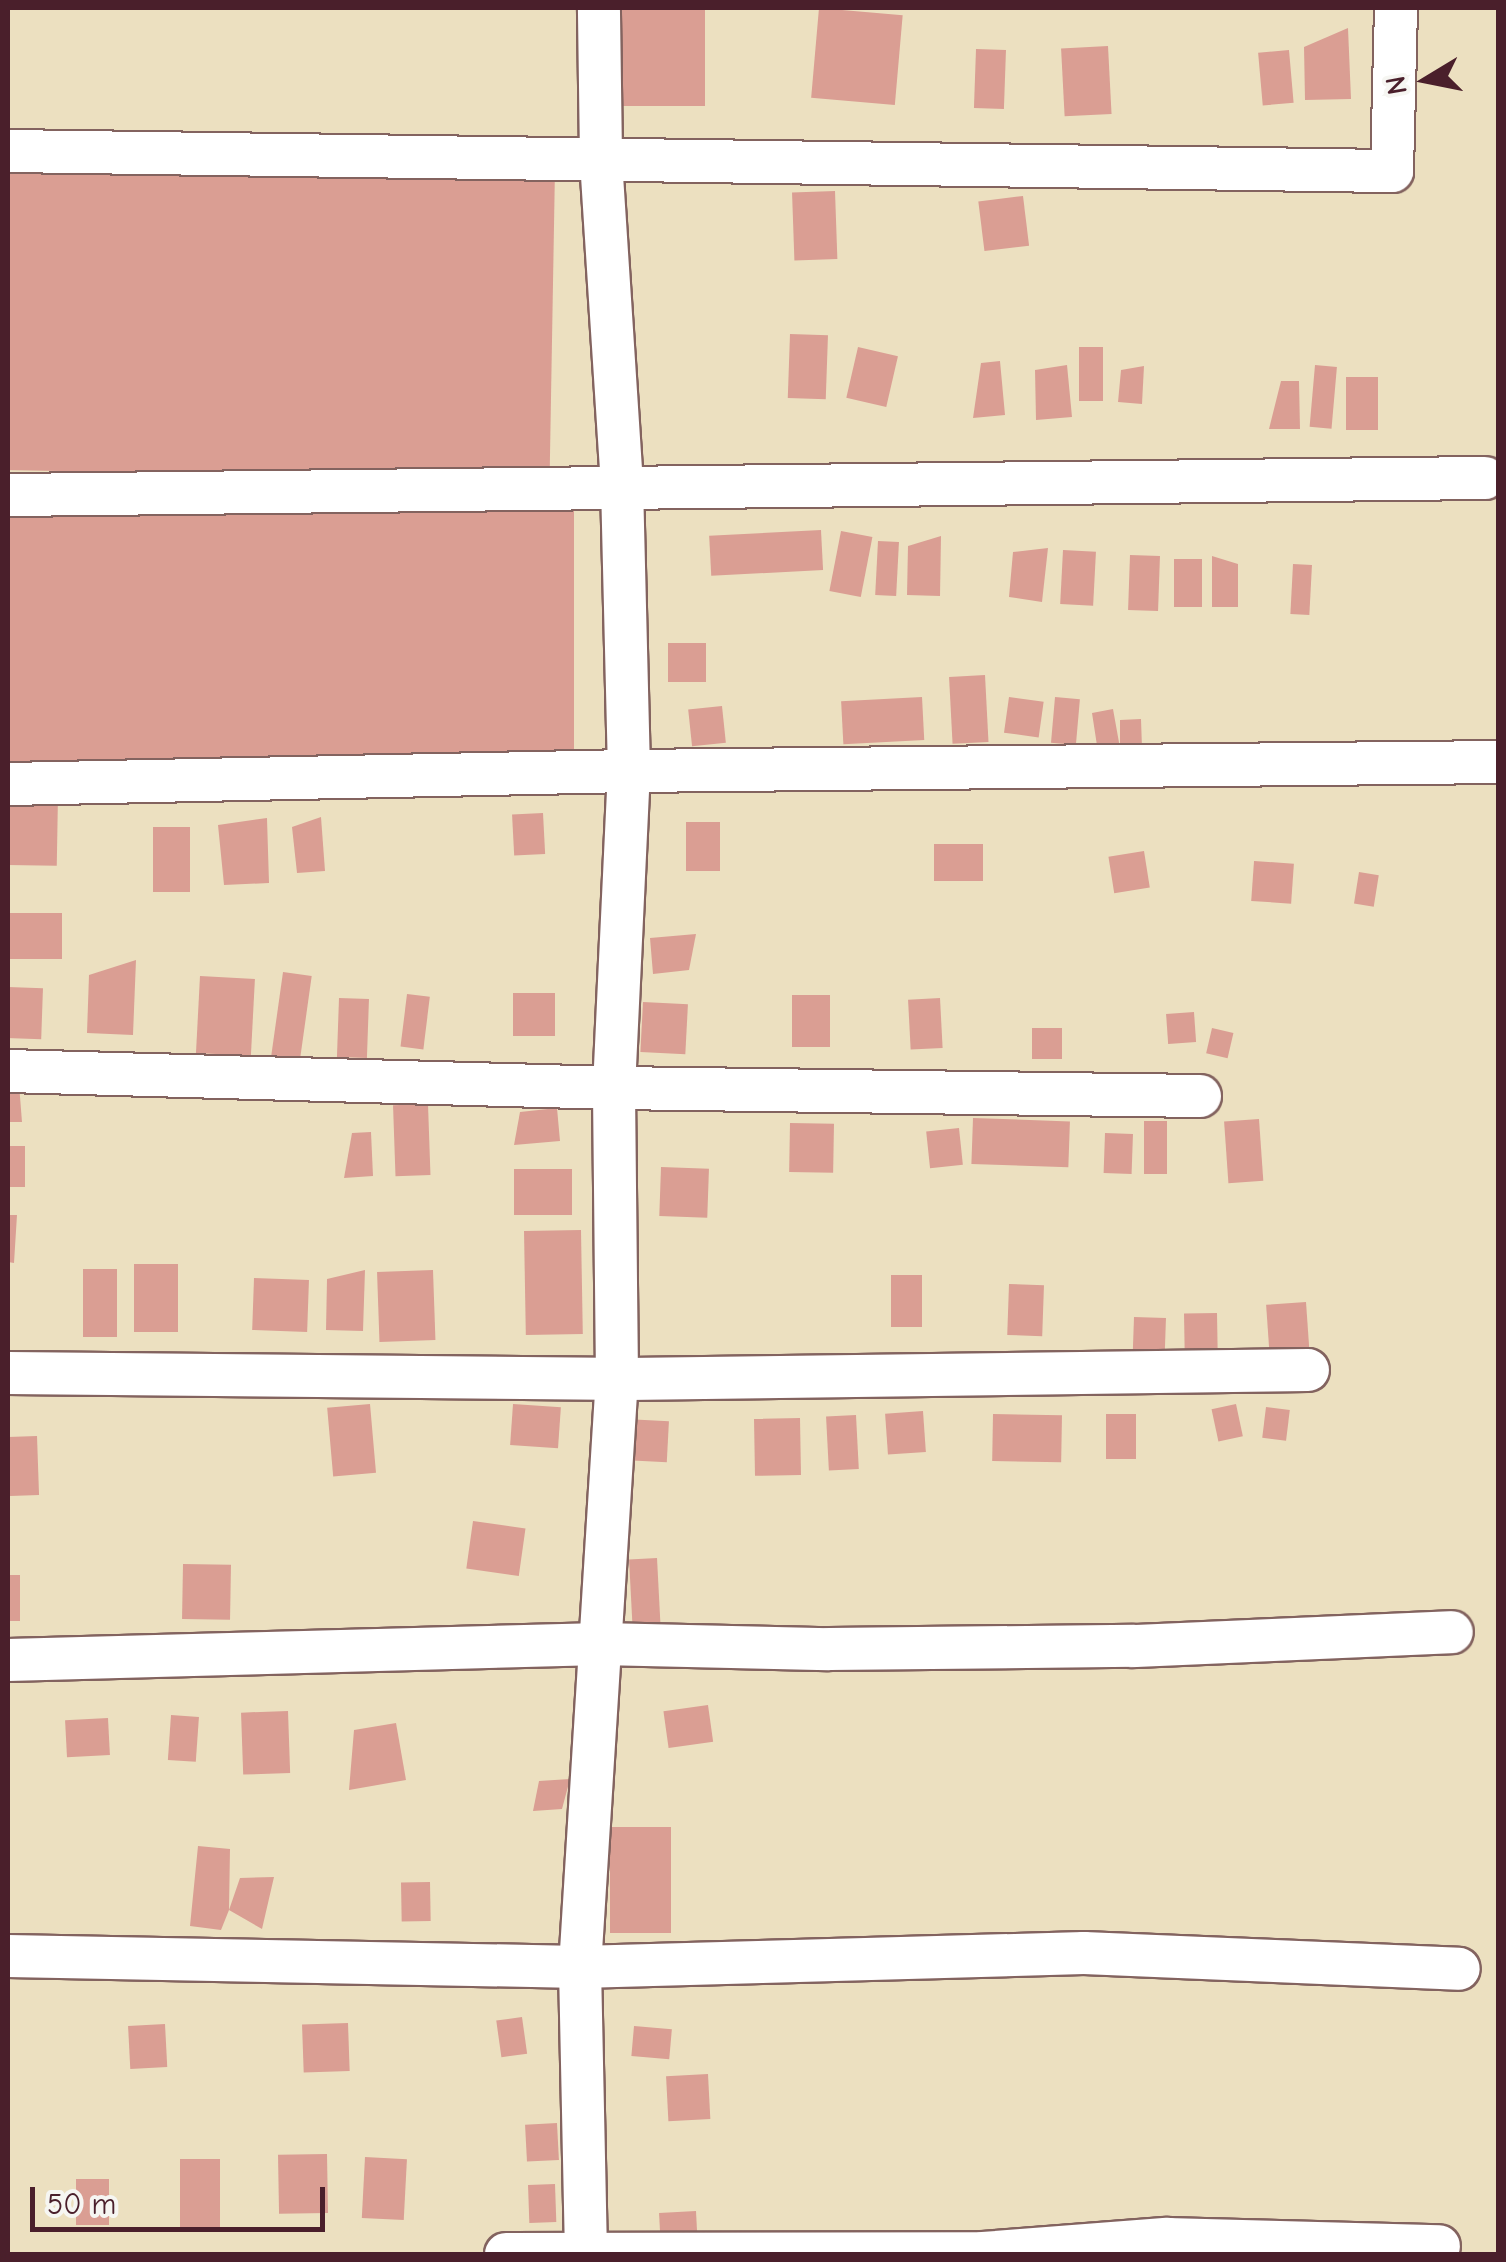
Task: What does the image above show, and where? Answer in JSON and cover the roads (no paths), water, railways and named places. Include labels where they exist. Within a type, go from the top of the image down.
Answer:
[{"type":"street","points":[[586,2254],[580,1967],[618,1378],[614,1088],[629,771],[622,485],[601,157],[599,8]]},
{"type":"street","points":[[8,151],[1392,171],[1396,8]]},
{"type":"street","points":[[8,495],[1485,478]]},
{"type":"street","points":[[8,784],[629,771],[1498,762]]},
{"type":"street","points":[[8,1070],[614,1088],[1200,1096]]},
{"type":"street","points":[[8,1373],[618,1378],[1308,1370]]},
{"type":"street","points":[[8,1660],[601,1644],[829,1648],[1134,1646],[1452,1632]]},
{"type":"street","points":[[8,1956],[580,1967],[1084,1953],[1459,1969]]},
{"type":"street","points":[[506,2254],[983,2253],[1167,2240],[1438,2246]]}]
